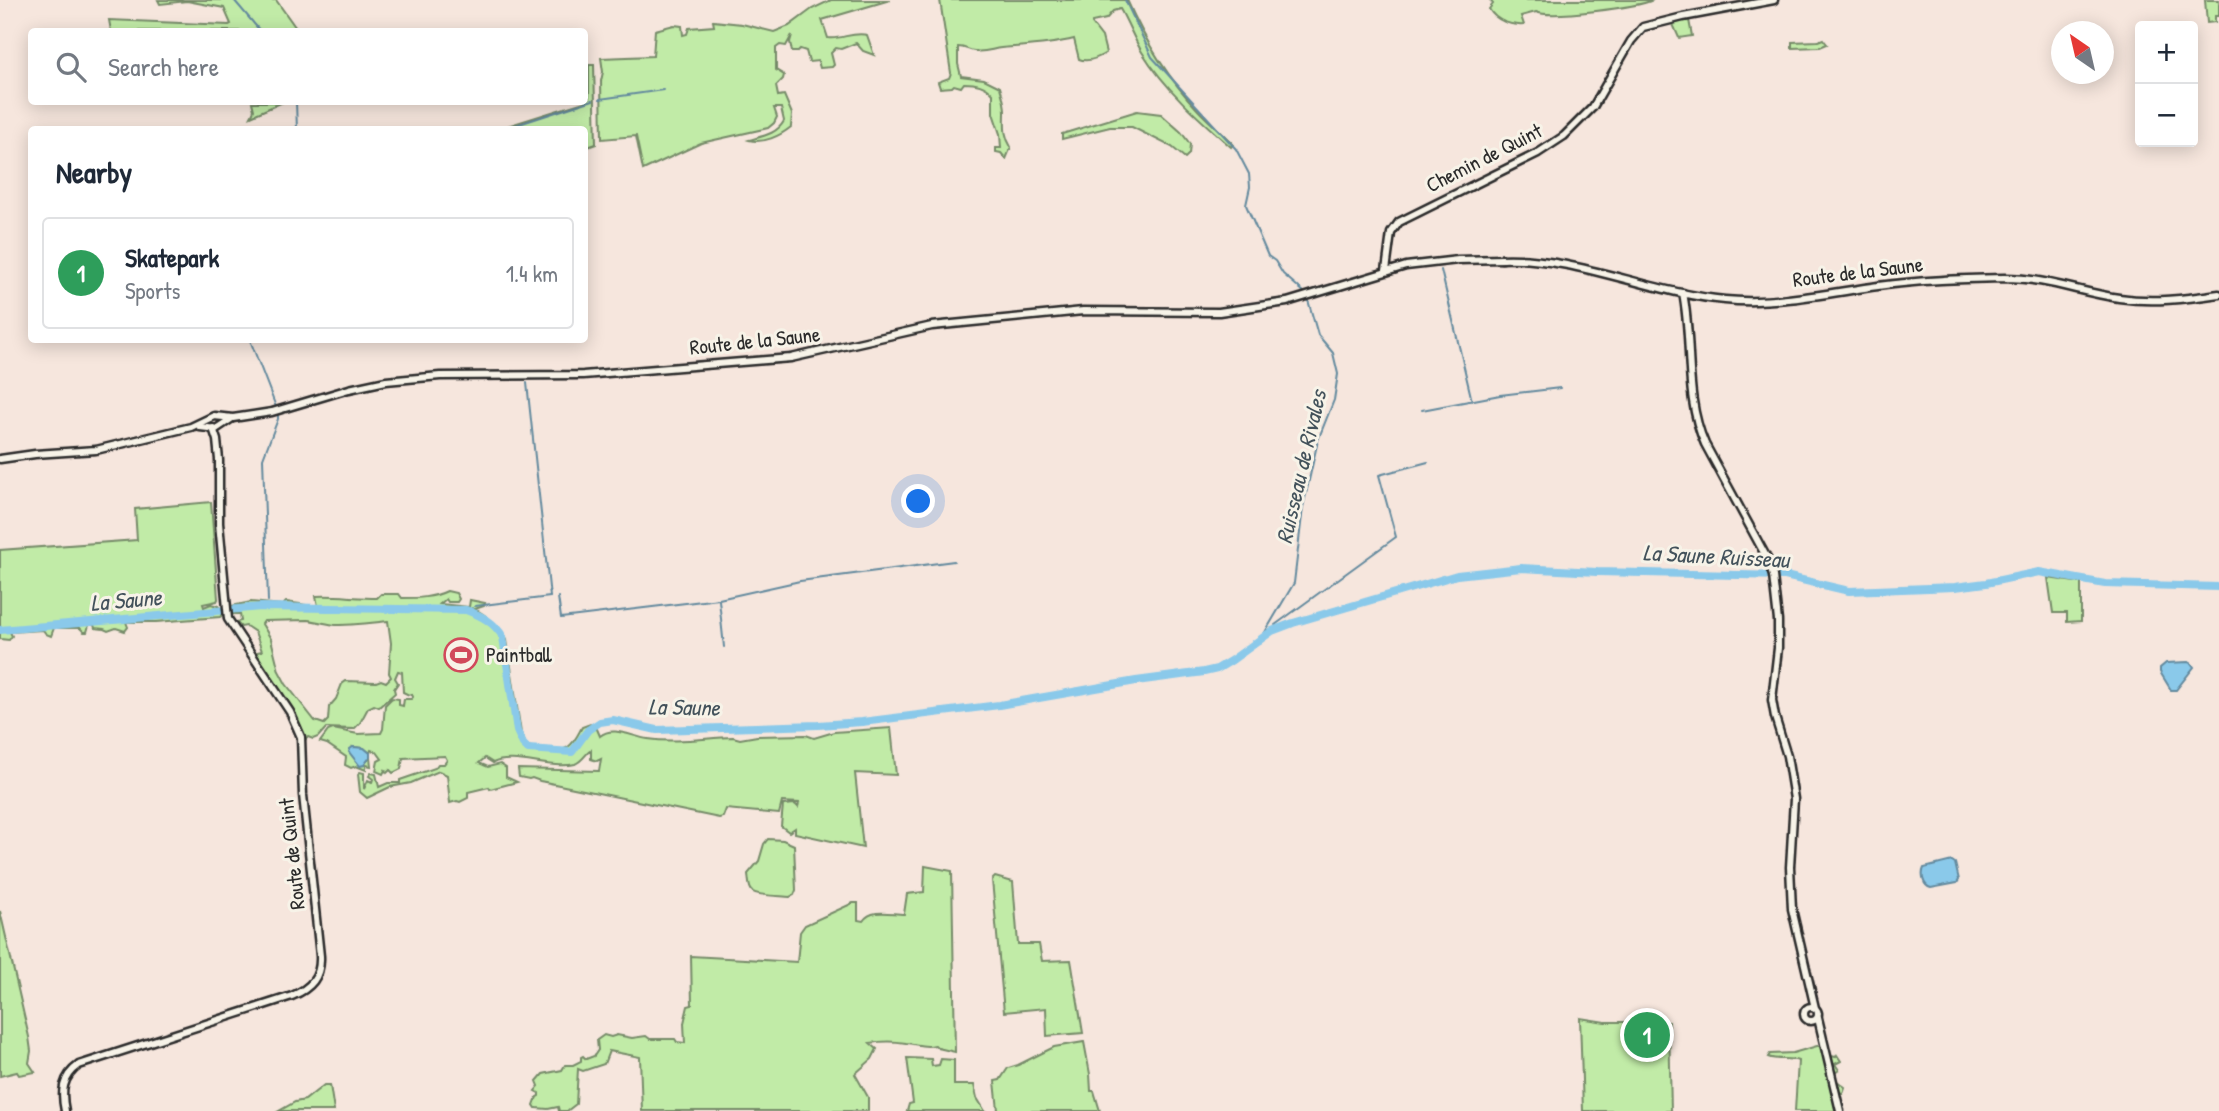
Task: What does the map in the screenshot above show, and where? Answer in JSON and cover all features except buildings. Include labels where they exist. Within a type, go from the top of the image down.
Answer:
[{"type":"street","name":"Chemin de Quint","points":[[1390,271],[1388,257],[1391,233],[1395,225],[1402,219],[1538,153],[1573,128],[1597,100],[1631,41],[1643,27],[1774,0]]},
{"type":"street","name":"Route de la Saune","points":[[210,419],[214,416],[233,418],[284,409],[368,384],[412,378],[583,375],[773,360],[813,355],[923,327],[1083,312],[1234,311],[1345,288],[1390,271],[1439,261],[1503,259],[1551,262],[1694,296],[1746,302],[1927,281],[2011,278],[2046,281],[2133,299],[2170,300],[2219,294]]},
{"type":"street","points":[[1684,293],[1688,357],[1697,422],[1705,444],[1771,569],[1774,583],[1779,639],[1772,700],[1794,790],[1790,893],[1811,993],[1811,1008],[1804,1016],[1821,1034]]},
{"type":"street","points":[[1686,316],[1694,296]]},
{"type":"street","points":[[191,427],[216,427],[222,421],[219,417]]},
{"type":"street","name":"Route de la Saune","points":[[216,427],[233,418]]},
{"type":"street","points":[[0,459],[92,451],[191,427],[210,419],[209,422],[216,427]]},
{"type":"street","name":"Route de Quint","points":[[65,1111],[63,1085],[69,1073],[79,1065],[292,996],[310,986],[319,971],[320,956],[304,807],[300,734],[290,712],[227,616],[219,523],[216,427]]},
{"type":"street","points":[[1811,1008],[1819,1012],[1821,1034],[1840,1111]]},
{"type":"street","points":[[1811,1022],[1818,1018]]},
{"type":"green space","points":[[158,0],[276,0],[296,28],[110,28],[109,20],[231,24],[224,8],[187,1],[160,4]]},
{"type":"green space","points":[[831,0],[890,0],[822,20],[828,38],[867,35],[874,55],[863,51],[856,43],[841,49],[836,48],[831,53],[834,65],[820,68],[818,61],[809,62],[806,51],[800,49],[792,52],[792,35],[786,46],[780,45],[776,48],[776,70],[784,75],[776,86],[778,96],[784,95],[792,114],[791,127],[782,133],[766,140],[749,140],[778,129],[784,121],[781,108],[774,108],[777,117],[768,128],[701,143],[643,170],[636,136],[602,139],[601,58],[653,56],[655,30],[674,25],[682,26],[683,35],[687,34],[689,28],[714,26],[713,21],[742,24],[774,32],[789,26],[812,9]]},
{"type":"green space","points":[[940,0],[1127,0],[1141,30],[1167,72],[1198,110],[1233,144],[1231,147],[1207,126],[1161,79],[1142,52],[1120,9],[1113,11],[1106,19],[1092,22],[1102,37],[1106,53],[1093,59],[1079,59],[1074,39],[981,52],[958,47],[961,76],[984,79],[1000,87],[1006,134],[1011,147],[1006,159],[996,152],[996,148],[1001,148],[1000,134],[993,113],[993,94],[972,83],[964,83],[961,87],[954,85],[940,88],[938,82],[949,78],[951,73]]},
{"type":"green space","points":[[1490,0],[1653,0],[1594,11],[1558,14],[1536,12],[1521,16],[1524,25],[1519,25],[1509,24],[1496,17],[1489,9],[1493,4]]},
{"type":"green space","points":[[2205,0],[2219,0],[2219,16],[2215,16],[2215,22],[2207,23]]},
{"type":"green space","points":[[1689,20],[1692,36],[1679,38],[1672,22]]},
{"type":"green space","points":[[1823,39],[1827,44],[1820,47],[1792,48],[1792,42]]},
{"type":"green space","points":[[589,65],[594,65],[596,144],[588,147],[588,126],[508,126],[574,105],[588,105]]},
{"type":"green space","points":[[253,105],[276,105],[251,116]]},
{"type":"green space","points":[[1137,111],[1161,114],[1190,144],[1189,154],[1185,158],[1172,147],[1132,127],[1110,127],[1062,139],[1062,134]]},
{"type":"green space","points":[[211,502],[218,599],[203,604],[204,607],[211,604],[218,606],[224,613],[220,617],[126,622],[128,627],[125,631],[116,628],[108,631],[89,625],[87,632],[80,628],[54,628],[51,636],[43,630],[10,632],[12,636],[9,640],[0,639],[0,550],[137,540],[135,509]]},
{"type":"green space","points":[[2048,578],[2081,583],[2081,621],[2067,622],[2067,613],[2053,613]]},
{"type":"green space","points":[[456,593],[459,599],[457,602],[448,602],[446,599],[440,604],[469,607],[470,600],[485,603],[475,609],[493,622],[507,640],[521,733],[526,745],[547,750],[564,749],[573,743],[582,727],[590,724],[597,729],[600,736],[617,732],[669,741],[757,736],[806,735],[814,738],[834,732],[891,728],[896,775],[855,773],[863,848],[795,833],[795,828],[789,832],[781,826],[783,805],[795,804],[798,807],[799,803],[782,802],[779,814],[726,809],[723,817],[719,818],[519,777],[518,769],[599,771],[601,759],[591,759],[591,750],[578,763],[566,765],[511,760],[493,763],[485,758],[479,763],[488,767],[500,764],[506,768],[506,777],[517,782],[468,792],[468,798],[460,802],[450,803],[447,775],[439,771],[411,783],[390,787],[367,798],[360,792],[360,772],[364,773],[364,789],[368,780],[372,782],[373,779],[369,776],[371,773],[376,774],[379,787],[388,783],[400,783],[400,780],[435,768],[447,760],[445,756],[403,758],[401,769],[393,773],[390,770],[387,773],[385,770],[383,774],[376,771],[378,761],[382,759],[377,752],[371,750],[370,753],[364,748],[353,747],[364,765],[370,757],[371,766],[366,765],[366,770],[356,766],[351,768],[345,765],[346,757],[320,742],[328,731],[333,729],[358,734],[381,733],[385,705],[392,698],[399,699],[399,705],[403,706],[404,699],[413,697],[412,694],[403,692],[402,672],[398,671],[395,678],[398,683],[394,689],[395,693],[379,707],[374,705],[368,708],[354,729],[326,728],[318,737],[308,737],[305,740],[302,738],[301,726],[274,681],[253,653],[262,651],[255,632],[236,622],[241,621],[240,614],[230,614],[231,606],[251,602],[283,605],[286,602],[318,606],[316,596],[377,598],[381,594],[399,594],[402,598],[413,598]],"holes":[[[311,620],[336,625],[388,621],[391,643],[391,677],[386,682],[346,681],[329,707],[328,720],[324,724],[315,721],[286,684],[279,671],[271,639],[262,624],[264,621]]]},
{"type":"green space","points":[[768,839],[783,840],[794,845],[796,890],[790,897],[760,894],[750,888],[748,874],[759,861]]},
{"type":"green space","points":[[925,866],[952,871],[955,1052],[935,1045],[870,1043],[877,1049],[872,1059],[855,1074],[868,1097],[868,1111],[642,1111],[640,1057],[609,1051],[604,1064],[583,1071],[578,1069],[576,1104],[567,1111],[559,1111],[558,1107],[536,1108],[534,1105],[539,1096],[535,1091],[539,1086],[537,1081],[543,1074],[562,1070],[565,1065],[581,1061],[583,1056],[586,1059],[594,1056],[598,1050],[597,1040],[604,1035],[632,1038],[646,1036],[650,1039],[675,1039],[685,1043],[684,1023],[688,1006],[692,1005],[691,956],[797,962],[800,932],[805,925],[853,903],[858,903],[858,920],[863,921],[876,913],[904,914],[907,894],[924,892]]},
{"type":"green space","points":[[995,877],[1013,882],[1018,944],[1039,944],[1042,961],[1071,960],[1083,1033],[1047,1036],[1046,1008],[1004,1012],[992,880]]},
{"type":"green space","points":[[0,911],[29,1037],[29,1063],[35,1072],[19,1075],[17,1072],[0,1076]]},
{"type":"green space","points":[[1580,1018],[1605,1022],[1669,1022],[1671,1111],[1583,1111]]},
{"type":"green space","points":[[1084,1042],[1091,1091],[1094,1091],[1100,1111],[996,1111],[995,1081],[1000,1080],[1008,1068],[1054,1047]]},
{"type":"green space","points":[[1822,1046],[1824,1053],[1836,1057],[1837,1055],[1841,1061],[1835,1064],[1839,1070],[1832,1072],[1835,1082],[1845,1087],[1843,1093],[1838,1092],[1836,1108],[1839,1111],[1795,1111],[1798,1061],[1768,1057],[1770,1054],[1793,1053]]},
{"type":"green space","points":[[907,1058],[931,1059],[932,1066],[939,1065],[941,1059],[954,1060],[954,1085],[974,1085],[977,1098],[985,1111],[907,1111],[909,1104],[913,1103]]},
{"type":"green space","points":[[324,1085],[330,1085],[334,1111],[279,1111],[305,1100]]},
{"type":"water","points":[[2188,662],[2194,667],[2176,690],[2171,690],[2160,668],[2166,663]]},
{"type":"water","points":[[353,747],[364,748],[370,753],[364,765],[360,766],[349,752]]},
{"type":"water","points":[[1952,861],[1955,863],[1959,880],[1957,883],[1931,888],[1924,883],[1924,868]]},
{"type":"waterway","points":[[234,0],[258,28]]},
{"type":"waterway","name":"Ruisseau de Rivales","points":[[1125,0],[1152,57],[1236,149],[1249,174],[1250,187],[1246,205],[1268,256],[1275,261],[1283,274],[1305,293]]},
{"type":"waterway","points":[[600,99],[663,90]]},
{"type":"waterway","points":[[588,102],[593,100]]},
{"type":"waterway","points":[[296,105],[297,126]]},
{"type":"waterway","points":[[513,126],[578,105]]},
{"type":"waterway","points":[[1441,270],[1472,401]]},
{"type":"waterway","name":"Ruisseau de Rivales","points":[[1261,639],[1294,583],[1303,507],[1318,440],[1334,400],[1338,374],[1333,353],[1318,335],[1308,300]]},
{"type":"waterway","points":[[251,343],[276,407]]},
{"type":"waterway","points":[[527,383],[550,597]]},
{"type":"waterway","points":[[1422,410],[1500,395],[1560,388]]},
{"type":"waterway","points":[[268,601],[263,458],[278,415]]},
{"type":"waterway","points":[[1275,625],[1396,537],[1379,475],[1428,462]]},
{"type":"waterway","points":[[558,597],[561,618],[719,599],[800,581],[954,561]]},
{"type":"waterway","name":"La Saune","points":[[0,630],[261,607],[466,610],[487,620],[503,637],[517,731],[523,744],[528,749],[572,752],[588,730],[600,722],[613,720],[657,730],[862,722],[999,705],[1204,672],[1217,669],[1272,631],[1293,623],[1457,575],[1521,568],[1785,576],[1849,591],[1955,587],[2039,572],[2105,584],[2219,587]]},
{"type":"waterway","points":[[475,606],[550,597]]},
{"type":"waterway","points":[[719,600],[724,647]]},
{"type":"waterway","name":"La Saune","points":[[468,611],[472,608]]},
{"type":"place","name":"Paintball","points":[[461,655]]},
{"type":"place","name":"Skatepark","points":[[1647,1035]]},
{"type":"water label","name":"La Saune Ruisseau","points":[[1716,556]]}]
